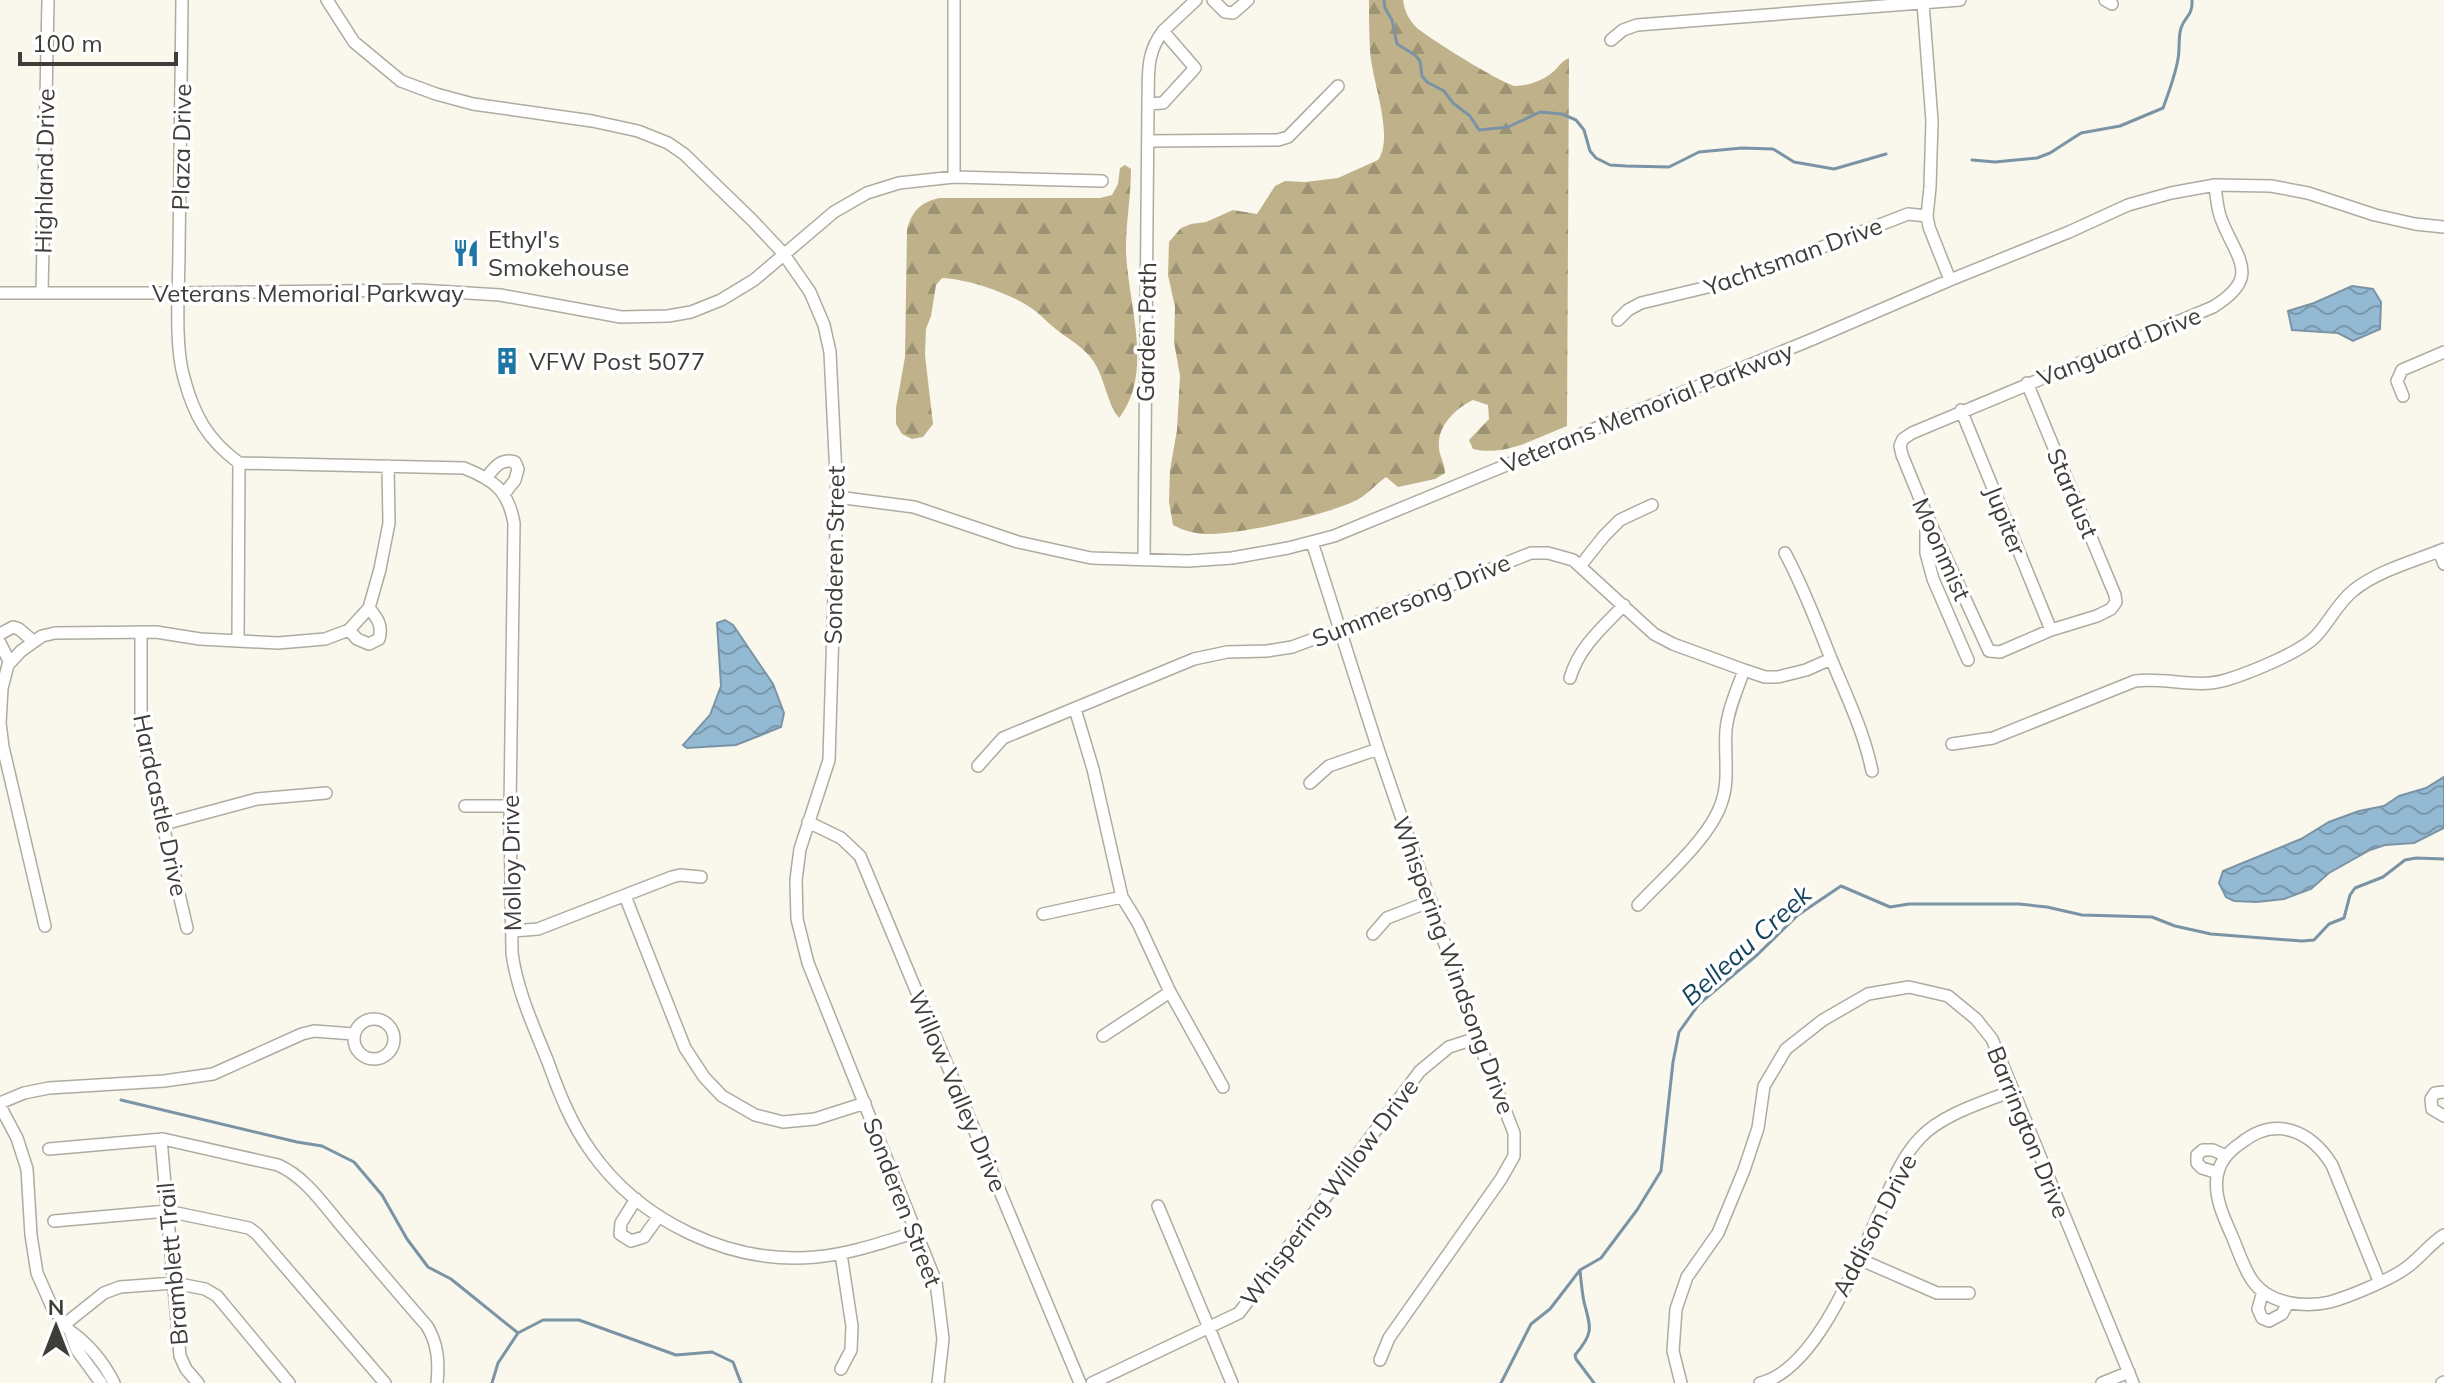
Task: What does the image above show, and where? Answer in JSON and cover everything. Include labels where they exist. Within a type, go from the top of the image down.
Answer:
[{"type":"street","name":"Highland Drive","points":[[42,293],[48,0]]},
{"type":"street","name":"Plaza Drive","points":[[179,293],[182,0]]},
{"type":"street","name":"Sonderen Street","points":[[327,0],[354,42],[401,81],[473,104],[592,121],[638,131],[668,143],[684,154],[752,220],[783,253],[810,292],[824,325],[830,352],[837,497],[829,760],[800,849],[796,880],[797,919],[808,963],[936,1282],[940,1300],[942,1357],[938,1383]]},
{"type":"street","points":[[954,0],[954,177]]},
{"type":"street","points":[[1148,104],[1163,103],[1195,68],[1163,31],[1196,0]]},
{"type":"street","points":[[1213,0],[1225,12],[1233,13],[1248,0]]},
{"type":"street","points":[[1611,40],[1623,30],[1637,25],[1960,0]]},
{"type":"street","points":[[1923,3],[1931,90],[1931,166],[1927,216],[1950,280]]},
{"type":"street","name":"Garden Path","points":[[1144,560],[1149,56],[1163,31]]},
{"type":"street","points":[[1148,141],[1278,140],[1288,137],[1338,86]]},
{"type":"street","name":"Veterans Memorial Parkway","points":[[0,293],[461,291],[638,318],[691,312],[721,300],[754,280],[834,212],[867,193],[899,183],[954,177],[1102,181]]},
{"type":"street","name":"Veterans Memorial Parkway","points":[[837,497],[914,507],[1018,542],[1071,555],[1144,560],[1232,558],[1334,536],[1799,345],[2128,205],[2171,193],[2215,185],[2283,189],[2308,193],[2388,218],[2444,227]]},
{"type":"street","name":"Vanguard Drive","points":[[1900,446],[1903,439],[1912,433],[1961,410],[2213,307],[2229,297],[2238,288],[2242,265],[2220,216],[2215,185]]},
{"type":"street","name":"Yachtsman Drive","points":[[1618,320],[1641,303],[1737,280],[1908,214],[1927,216]]},
{"type":"street","points":[[179,293],[180,362],[184,381],[201,425],[209,437],[239,463],[464,468],[487,477],[504,494]]},
{"type":"street","points":[[2403,396],[2397,381],[2402,370],[2444,352]]},
{"type":"street","name":"Stardust","points":[[2027,383],[2116,602],[2111,609],[2097,616],[2051,630]]},
{"type":"street","name":"Jupiter","points":[[1961,410],[2051,630]]},
{"type":"street","name":"Moonmist","points":[[1900,446],[1927,516],[1989,651],[2000,652],[2051,630]]},
{"type":"street","name":"Molloy Drive","points":[[487,477],[500,462],[506,460],[515,462],[518,469],[515,480],[504,494],[511,506],[514,523],[510,806],[515,976],[572,1121],[591,1151],[623,1189],[659,1216],[721,1247],[796,1259],[841,1254],[917,1232]]},
{"type":"street","points":[[238,640],[239,463]]},
{"type":"street","points":[[45,926],[3,747],[0,723],[2,688],[10,663],[33,641],[55,633],[141,632],[278,643],[325,639],[349,630],[369,608],[380,569],[389,523],[388,466]]},
{"type":"street","points":[[1581,565],[1620,520],[1652,505]]},
{"type":"street","points":[[1927,516],[1926,553],[1933,579],[1968,660]]},
{"type":"street","name":"Whispering Windsong Drive","points":[[1312,542],[1378,749],[1477,1038],[1514,1133],[1514,1156],[1501,1179],[1389,1338],[1380,1360]]},
{"type":"street","points":[[1952,744],[1993,738],[2135,681],[2154,679],[2210,684],[2228,679],[2296,650],[2313,639],[2354,590],[2372,579],[2442,550],[2444,564]]},
{"type":"street","name":"Summersong Drive","points":[[978,766],[1003,738],[1194,659],[1227,652],[1292,647],[1531,553],[1555,554],[1573,560],[1654,634],[1744,670],[1765,677],[1778,677],[1831,659]]},
{"type":"street","points":[[1785,553],[1801,583],[1866,742],[1872,771]]},
{"type":"street","points":[[1570,678],[1581,651],[1624,605]]},
{"type":"street","points":[[349,630],[357,639],[369,644],[379,639],[379,621],[369,608]]},
{"type":"street","points":[[0,634],[13,627],[33,641]]},
{"type":"street","name":"Hardcastle Drive","points":[[141,632],[141,731],[187,928]]},
{"type":"street","points":[[0,643],[10,663]]},
{"type":"street","points":[[1638,905],[1706,832],[1719,810],[1726,785],[1729,710],[1744,670]]},
{"type":"street","points":[[1075,709],[1093,769],[1122,897],[1223,1087]]},
{"type":"street","points":[[1310,783],[1329,766],[1378,749]]},
{"type":"street","points":[[164,824],[257,799],[326,793]]},
{"type":"street","points":[[465,806],[510,806]]},
{"type":"street","name":"Willow Valley Drive","points":[[808,822],[841,838],[860,856],[1080,1383]]},
{"type":"street","points":[[513,931],[538,929],[680,875],[701,877]]},
{"type":"street","points":[[625,896],[685,1048],[704,1077],[722,1096],[755,1115],[783,1122],[815,1119],[865,1103]]},
{"type":"street","points":[[1043,914],[1122,897]]},
{"type":"street","points":[[1373,934],[1387,918],[1431,901]]},
{"type":"street","name":"Barrington Drive","points":[[1681,1383],[1673,1351],[1676,1309],[1687,1277],[1718,1233],[1744,1170],[1758,1128],[1764,1086],[1786,1049],[1823,1020],[1868,994],[1909,987],[1948,996],[1976,1019],[1992,1039],[2131,1378]]},
{"type":"street","points":[[1103,1036],[1170,992]]},
{"type":"street","points":[[101,1383],[77,1350],[37,1273],[27,1169],[17,1138],[0,1104],[24,1093],[49,1088],[164,1081],[213,1074],[302,1034],[335,1031],[354,1034]]},
{"type":"street","name":"Whispering Willow Drive","points":[[1092,1383],[1239,1313],[1420,1071],[1449,1047],[1477,1038]]},
{"type":"street","name":"Addison Drive","points":[[1760,1383],[1771,1380],[1795,1363],[1817,1338],[1859,1259],[1903,1158],[1922,1135],[1956,1113],[2012,1091]]},
{"type":"street","points":[[2444,1092],[2435,1093],[2431,1099],[2432,1109],[2444,1116]]},
{"type":"street","points":[[2379,1281],[2332,1165],[2321,1148],[2291,1130],[2275,1129],[2254,1133],[2226,1156],[2218,1173],[2217,1190],[2222,1212],[2245,1268],[2263,1291],[2288,1303],[2309,1305],[2331,1301],[2379,1281],[2403,1270],[2444,1235]]},
{"type":"street","name":"Bramblett Trail","points":[[161,1139],[180,1356],[198,1383]]},
{"type":"street","points":[[49,1149],[171,1139],[278,1165],[296,1176],[427,1326],[437,1352],[437,1383]]},
{"type":"street","points":[[2218,1173],[2202,1168],[2197,1163],[2197,1155],[2203,1150],[2213,1150],[2226,1156]]},
{"type":"street","points":[[636,1199],[621,1223],[620,1234],[625,1239],[631,1241],[644,1237],[659,1216]]},
{"type":"street","points":[[1158,1206],[1232,1383]]},
{"type":"street","points":[[54,1221],[167,1211],[240,1225],[257,1234],[385,1383]]},
{"type":"street","points":[[841,1254],[852,1326],[851,1350],[841,1369]]},
{"type":"street","points":[[1859,1259],[1937,1293],[1969,1293]]},
{"type":"street","points":[[67,1327],[111,1289],[174,1283],[205,1289],[217,1296],[289,1383]]},
{"type":"street","points":[[2263,1291],[2258,1309],[2262,1318],[2269,1321],[2277,1318],[2288,1303]]},
{"type":"street","points":[[67,1327],[88,1344],[114,1383]]},
{"type":"street","points":[[2102,1383],[2131,1378]]},
{"type":"green space","points":[[1369,0],[1403,0],[1409,18],[1416,27],[1509,84],[1516,86],[1537,81],[1551,74],[1569,58],[1567,426],[1509,448],[1473,449],[1469,440],[1489,419],[1488,405],[1473,400],[1454,413],[1444,425],[1439,447],[1445,473],[1435,479],[1398,487],[1386,477],[1350,503],[1264,527],[1209,534],[1186,530],[1173,525],[1169,502],[1180,376],[1174,342],[1175,307],[1168,275],[1169,242],[1181,228],[1206,222],[1233,210],[1257,214],[1275,186],[1285,181],[1338,178],[1378,160],[1384,137],[1371,62]]},
{"type":"green space","points":[[1125,165],[1131,169],[1126,249],[1137,358],[1130,399],[1119,418],[1090,357],[1037,312],[990,288],[942,278],[936,285],[926,329],[925,355],[933,424],[923,437],[912,439],[902,434],[896,424],[896,408],[905,357],[907,229],[915,212],[927,202],[939,198],[1100,198],[1112,195],[1118,184],[1120,168]]},
{"type":"water","points":[[2352,286],[2373,289],[2381,302],[2380,329],[2353,341],[2338,333],[2292,330],[2288,311]]},
{"type":"water","points":[[725,620],[733,625],[773,684],[784,713],[781,727],[736,745],[687,748],[683,745],[710,715],[721,686],[717,623]]},
{"type":"water","points":[[2444,777],[2444,828],[2414,843],[2385,845],[2370,850],[2329,873],[2311,889],[2284,899],[2257,902],[2234,901],[2226,897],[2219,883],[2223,871],[2301,839],[2329,822],[2384,806],[2399,796],[2426,788]]},
{"type":"waterway","points":[[1384,0],[1397,44],[1415,55],[1427,82],[1444,91],[1453,103],[1470,116],[1479,130],[1508,127],[1540,112],[1562,114],[1576,120],[1584,130],[1590,151],[1596,158],[1610,165],[1626,166],[1669,167],[1699,152],[1742,148],[1773,149],[1794,162],[1834,169],[1886,154]]},
{"type":"waterway","points":[[1972,160],[1995,162],[2037,158],[2081,133],[2120,126],[2163,108],[2177,65],[2181,28],[2190,13],[2192,0]]},
{"type":"waterway","name":"Belleau Creek","points":[[1501,1383],[1531,1324],[1550,1309],[1580,1270],[1601,1258],[1661,1171],[1679,1032],[1699,1004],[1798,915],[1841,886],[1890,907],[1909,904],[2019,904],[2082,915],[2152,917],[2211,934],[2302,941],[2314,940],[2329,924],[2344,918],[2355,888],[2383,877],[2405,860],[2444,859]]},
{"type":"waterway","points":[[121,1100],[322,1146],[354,1162],[382,1195],[407,1239],[428,1267],[451,1279],[518,1333]]},
{"type":"waterway","points":[[1580,1270],[1589,1330],[1575,1355],[1594,1383]]},
{"type":"waterway","name":"Belleau Creek","points":[[492,1383],[498,1363],[518,1333],[543,1320],[579,1320],[676,1355],[712,1352],[733,1362],[741,1383]]},
{"type":"place","name":"Ethyl's Smokehouse","points":[[466,253]]},
{"type":"place","name":"VFW Post 5077","points":[[507,361]]}]
